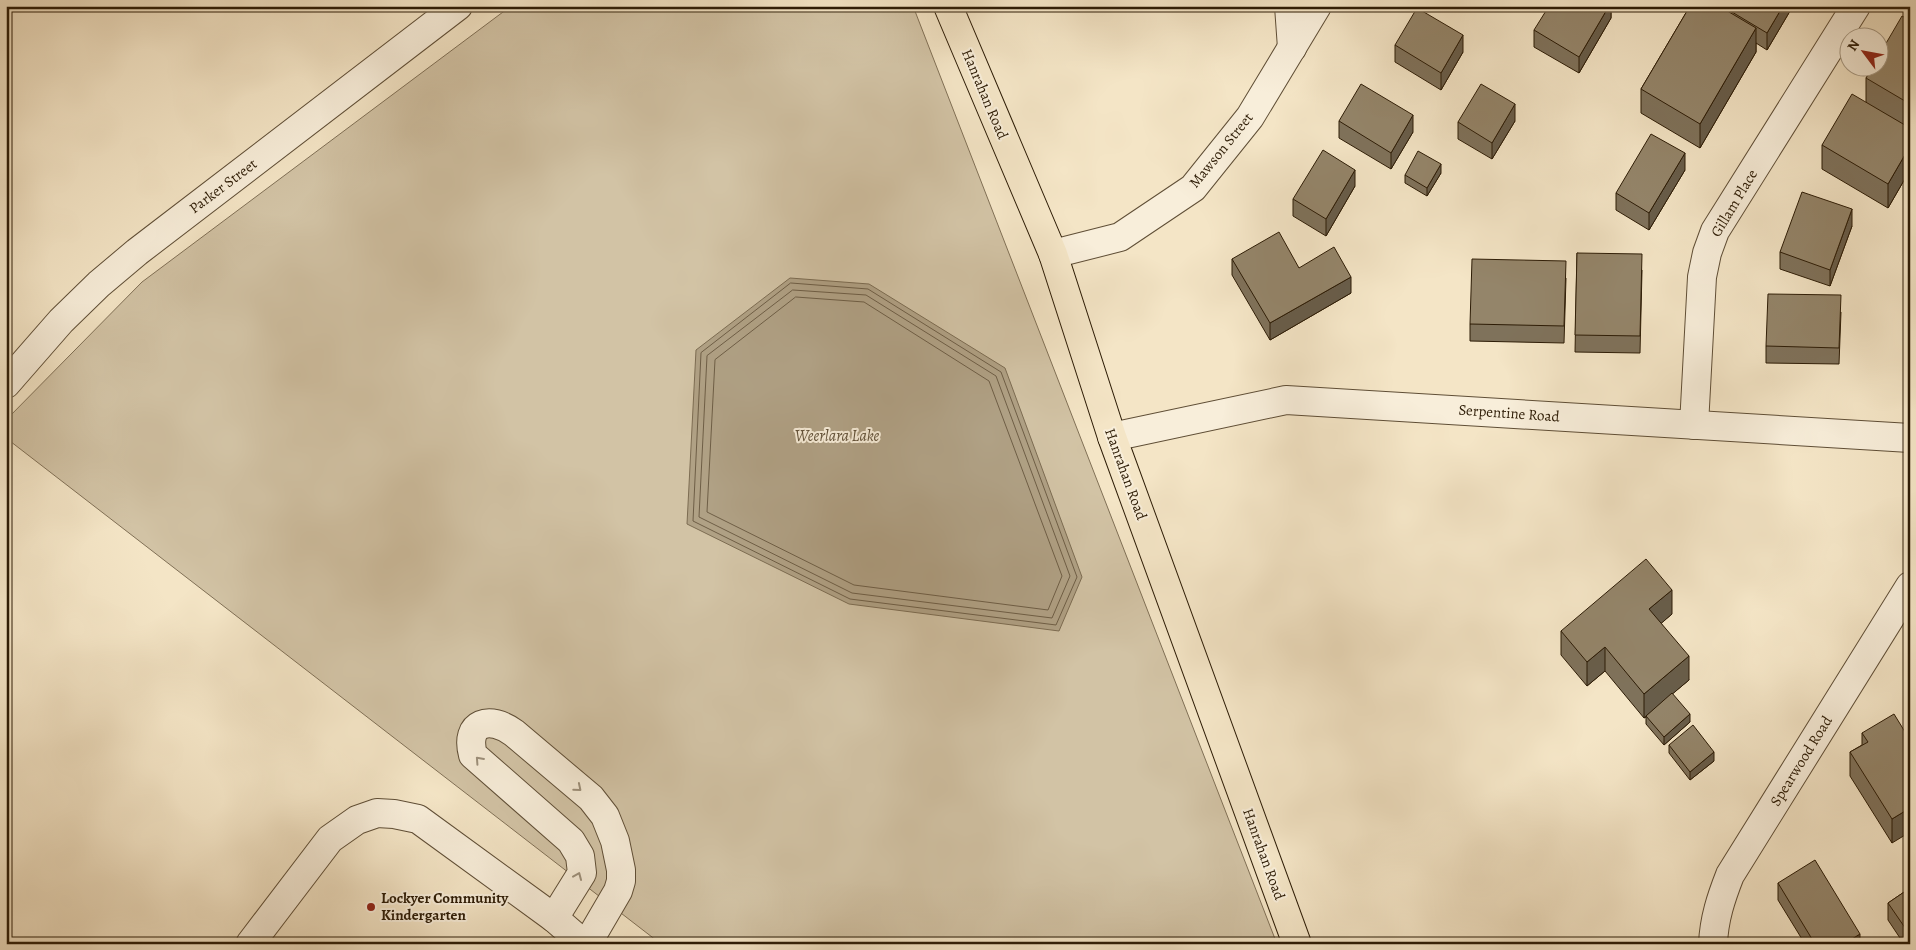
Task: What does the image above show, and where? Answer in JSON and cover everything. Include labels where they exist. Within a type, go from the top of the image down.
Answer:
[{"type":"main road","name":"Hanrahan Road","points":[[948,6],[1053,254],[1112,437],[1297,944]]},
{"type":"street","name":"Parker Street","points":[[6,384],[61,321],[99,284],[137,252],[458,6]]},
{"type":"street","points":[[1289,6],[1292,48]]},
{"type":"street","name":"Mawson Street","points":[[1053,254],[1120,237],[1193,188],[1250,117],[1317,6]]},
{"type":"street","name":"Gillam Place","points":[[1694,425],[1702,277],[1707,253],[1715,231],[1856,6]]},
{"type":"street","name":"Serpentine Road","points":[[1112,437],[1286,400],[1910,438]]},
{"type":"street","name":"Spearwood Road","points":[[1713,944],[1714,922],[1730,875],[1910,586]]},
{"type":"street","points":[[250,944],[330,839],[357,820],[377,813],[418,819],[554,918],[585,944],[618,892],[621,881],[616,842],[605,816],[591,798],[514,733],[502,724],[488,722],[478,727],[471,736],[470,743],[473,755],[571,841],[580,856],[582,873],[554,918]]},
{"type":"shaded area","points":[[511,6],[913,6],[1277,944],[661,944],[6,438],[6,420],[142,282]]},
{"type":"water","name":"Weerlara Lake","points":[[790,278],[869,284],[1005,368],[1082,577],[1059,631],[849,604],[687,524],[696,350]]},
{"type":"building","points":[[1549,6],[1609,6],[1579,57],[1534,30]]},
{"type":"building","points":[[1690,6],[1719,6],[1756,28],[1700,124],[1641,89]]},
{"type":"building","points":[[1722,6],[1783,6],[1767,33]]},
{"type":"building","points":[[1417,8],[1463,35],[1441,73],[1395,45]]},
{"type":"building","points":[[1902,16],[1910,20],[1910,104],[1866,78],[1888,78],[1888,40]]},
{"type":"building","points":[[1361,84],[1413,115],[1391,153],[1339,121]]},
{"type":"building","points":[[1481,84],[1515,104],[1492,143],[1458,122]]},
{"type":"building","points":[[1852,94],[1910,128],[1910,146],[1888,184],[1822,145]]},
{"type":"building","points":[[1651,134],[1685,153],[1649,213],[1616,193]]},
{"type":"building","points":[[1323,150],[1355,170],[1326,219],[1293,199]]},
{"type":"building","points":[[1418,151],[1441,164],[1427,188],[1405,175]]},
{"type":"building","points":[[1802,192],[1852,209],[1830,270],[1780,252]]},
{"type":"building","points":[[1279,232],[1299,268],[1334,247],[1351,277],[1270,323],[1232,259]]},
{"type":"building","points":[[1577,253],[1642,254],[1640,336],[1575,335]]},
{"type":"building","points":[[1472,259],[1566,261],[1564,326],[1470,324]]},
{"type":"building","points":[[1910,280],[1910,334],[1905,333]]},
{"type":"building","points":[[1768,294],[1841,295],[1839,348],[1766,346]]},
{"type":"building","points":[[1646,559],[1672,590],[1649,609],[1689,656],[1644,694],[1605,647],[1587,662],[1561,631]]},
{"type":"building","points":[[1672,693],[1690,714],[1664,737],[1646,716]]},
{"type":"building","points":[[1894,714],[1910,740],[1910,808],[1892,819],[1850,752],[1868,742],[1862,733]]},
{"type":"building","points":[[1693,725],[1714,752],[1690,772],[1669,745]]},
{"type":"building","points":[[1815,860],[1860,934],[1844,944],[1815,944],[1778,883]]},
{"type":"building","points":[[1910,888],[1910,935],[1888,903]]},
{"type":"place","name":"Lockyer Community Kindergarten","points":[[371,907]]}]
